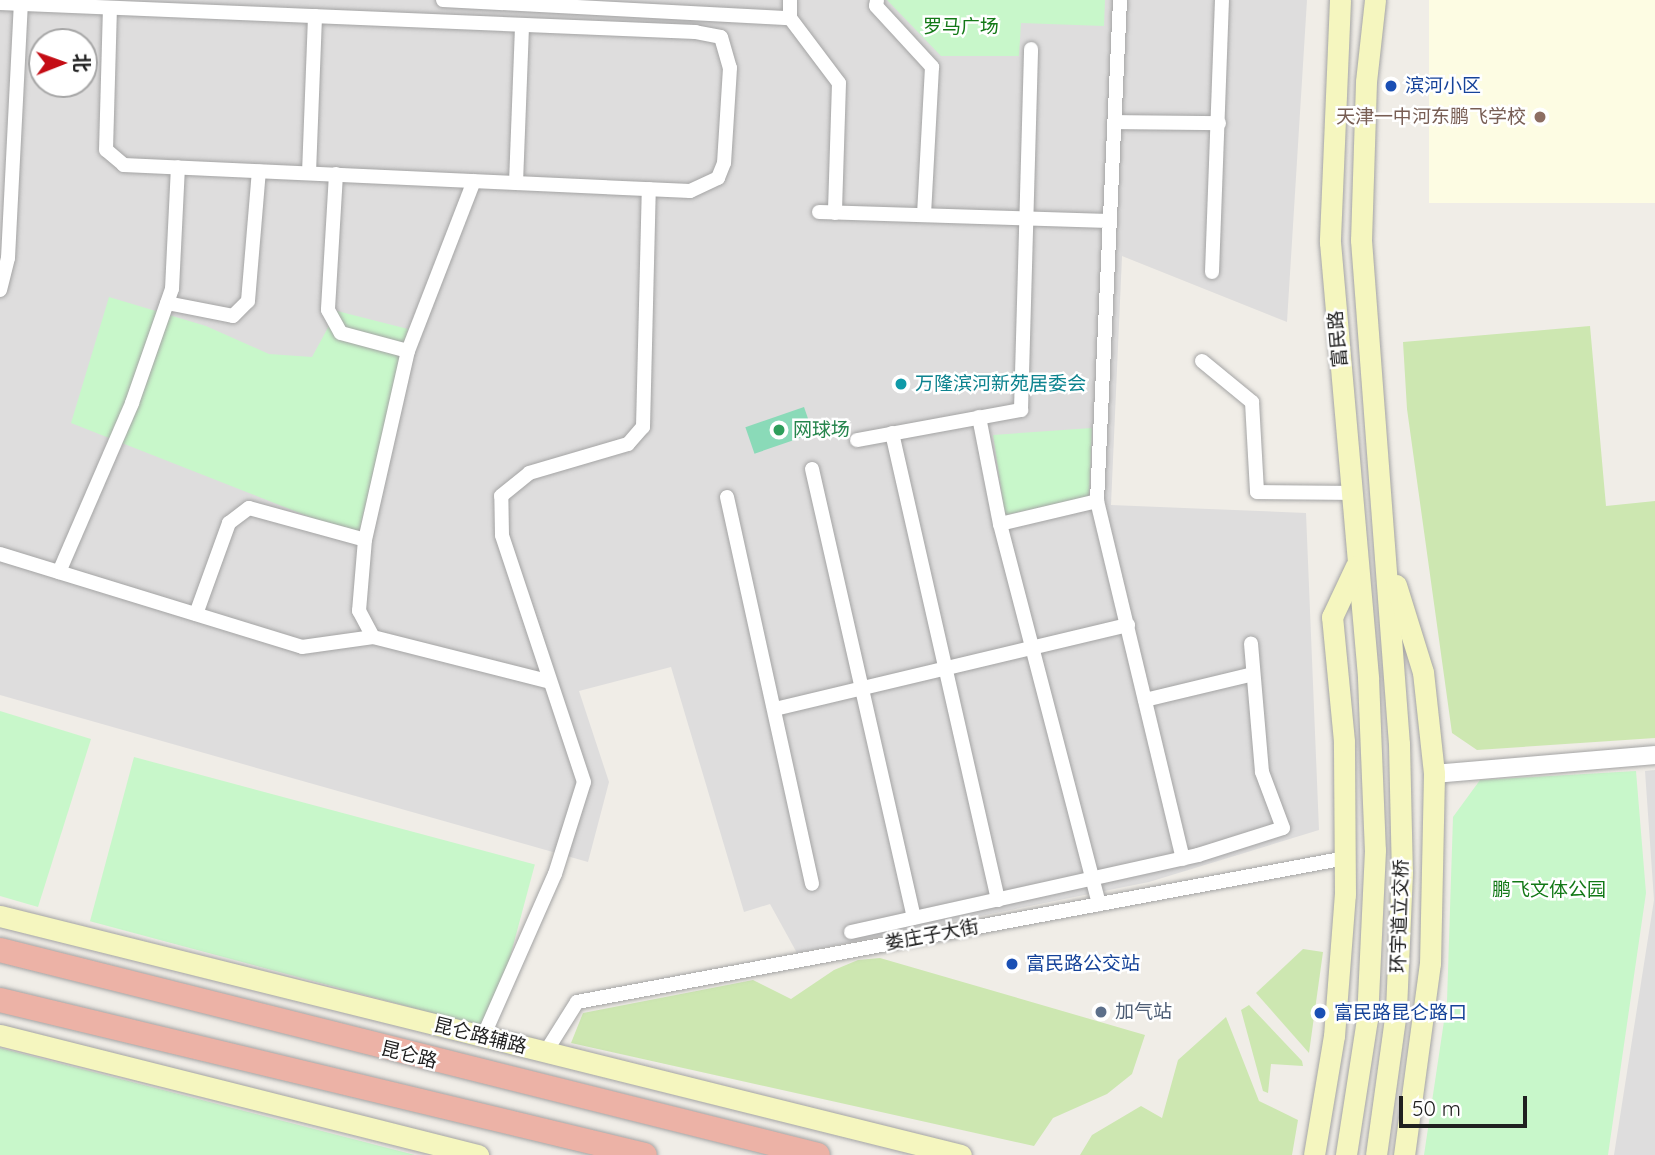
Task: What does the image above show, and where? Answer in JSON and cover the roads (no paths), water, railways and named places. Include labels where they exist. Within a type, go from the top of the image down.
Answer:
[{"type":"highway","name":"昆仑路","points":[[0,950],[818,1155]]},
{"type":"highway","points":[[0,1000],[645,1155]]},
{"type":"highway","points":[[573,1138],[612,1155]]},
{"type":"main road","name":"富民路","points":[[1340,0],[1330,242],[1368,678]]},
{"type":"main road","name":"富民路","points":[[1375,0],[1366,82],[1361,240],[1394,676]]},
{"type":"main road","points":[[1385,553],[1423,672],[1434,774],[1430,963],[1405,1155]]},
{"type":"main road","points":[[1315,1153],[1338,999],[1346,858],[1344,741],[1332,617],[1356,564]]},
{"type":"main road","name":"环宇道立交桥","points":[[1376,1155],[1396,1011],[1400,950],[1402,808],[1394,676]]},
{"type":"main road","name":"环宇道立交桥","points":[[1346,1155],[1367,1019],[1375,905],[1368,678]]},
{"type":"main road","name":"昆仑路辅路","points":[[0,916],[961,1155]]},
{"type":"main road","points":[[0,1035],[478,1155]]},
{"type":"street","points":[[443,0],[699,7],[790,18]]},
{"type":"street","points":[[790,0],[790,18],[839,83],[835,213]]},
{"type":"street","points":[[877,0],[876,6],[932,67],[924,215]]},
{"type":"street","points":[[1121,0],[1097,501],[1183,859]]},
{"type":"street","points":[[1212,272],[1222,0]]},
{"type":"street","points":[[0,3],[522,24],[721,37],[730,68],[724,163],[718,178],[690,191],[124,164],[106,150],[110,8]]},
{"type":"street","points":[[0,290],[7,270],[21,4]]},
{"type":"street","points":[[309,173],[315,16]]},
{"type":"street","points":[[516,183],[522,24]]},
{"type":"street","points":[[857,440],[1021,410],[1024,218],[1031,49]]},
{"type":"street","points":[[1115,122],[1219,123]]},
{"type":"street","points":[[59,572],[132,403],[172,289],[178,167]]},
{"type":"street","points":[[167,303],[233,316],[248,301],[260,171]]},
{"type":"street","points":[[336,174],[328,310],[341,333],[408,351]]},
{"type":"street","points":[[373,637],[359,611],[365,540],[408,351],[474,181]]},
{"type":"street","points":[[483,1037],[555,874],[584,782],[547,681],[502,535],[501,496],[529,473],[628,444],[643,427],[649,189]]},
{"type":"street","points":[[819,212],[1110,221]]},
{"type":"street","points":[[1202,361],[1252,402],[1257,492],[1351,493]]},
{"type":"street","points":[[979,417],[1000,524],[1099,904]]},
{"type":"street","points":[[892,433],[998,900]]},
{"type":"street","points":[[812,469],[914,918]]},
{"type":"street","points":[[727,497],[813,884]]},
{"type":"street","points":[[1000,524],[1097,501]]},
{"type":"street","points":[[197,614],[229,523],[249,508],[365,540]]},
{"type":"street","points":[[0,554],[302,647],[373,637],[547,681]]},
{"type":"street","points":[[775,709],[1128,625]]},
{"type":"street","points":[[851,932],[1183,859],[1283,828],[1262,772],[1251,643]]},
{"type":"street","points":[[1145,700],[1253,674]]},
{"type":"street","points":[[1434,774],[1655,755]]},
{"type":"street","name":"娄庄子大街","points":[[545,1053],[577,1002],[1346,858]]},
{"type":"place","name":"滨河小区","points":[[1391,86]]},
{"type":"place","name":"天津一中河东鹏飞学校","points":[[1540,117]]},
{"type":"place","name":"万隆滨河新苑居委会","points":[[901,384]]},
{"type":"place","name":"网球场","points":[[779,430]]},
{"type":"place","name":"富民路公交站","points":[[1012,964]]},
{"type":"place","name":"加气站","points":[[1101,1012]]},
{"type":"place","name":"富民路昆仑路口","points":[[1320,1013]]},
{"type":"park label","name":"罗马广场","points":[[961,27]]},
{"type":"park label","name":"鹏飞文体公园","points":[[1549,890]]}]
